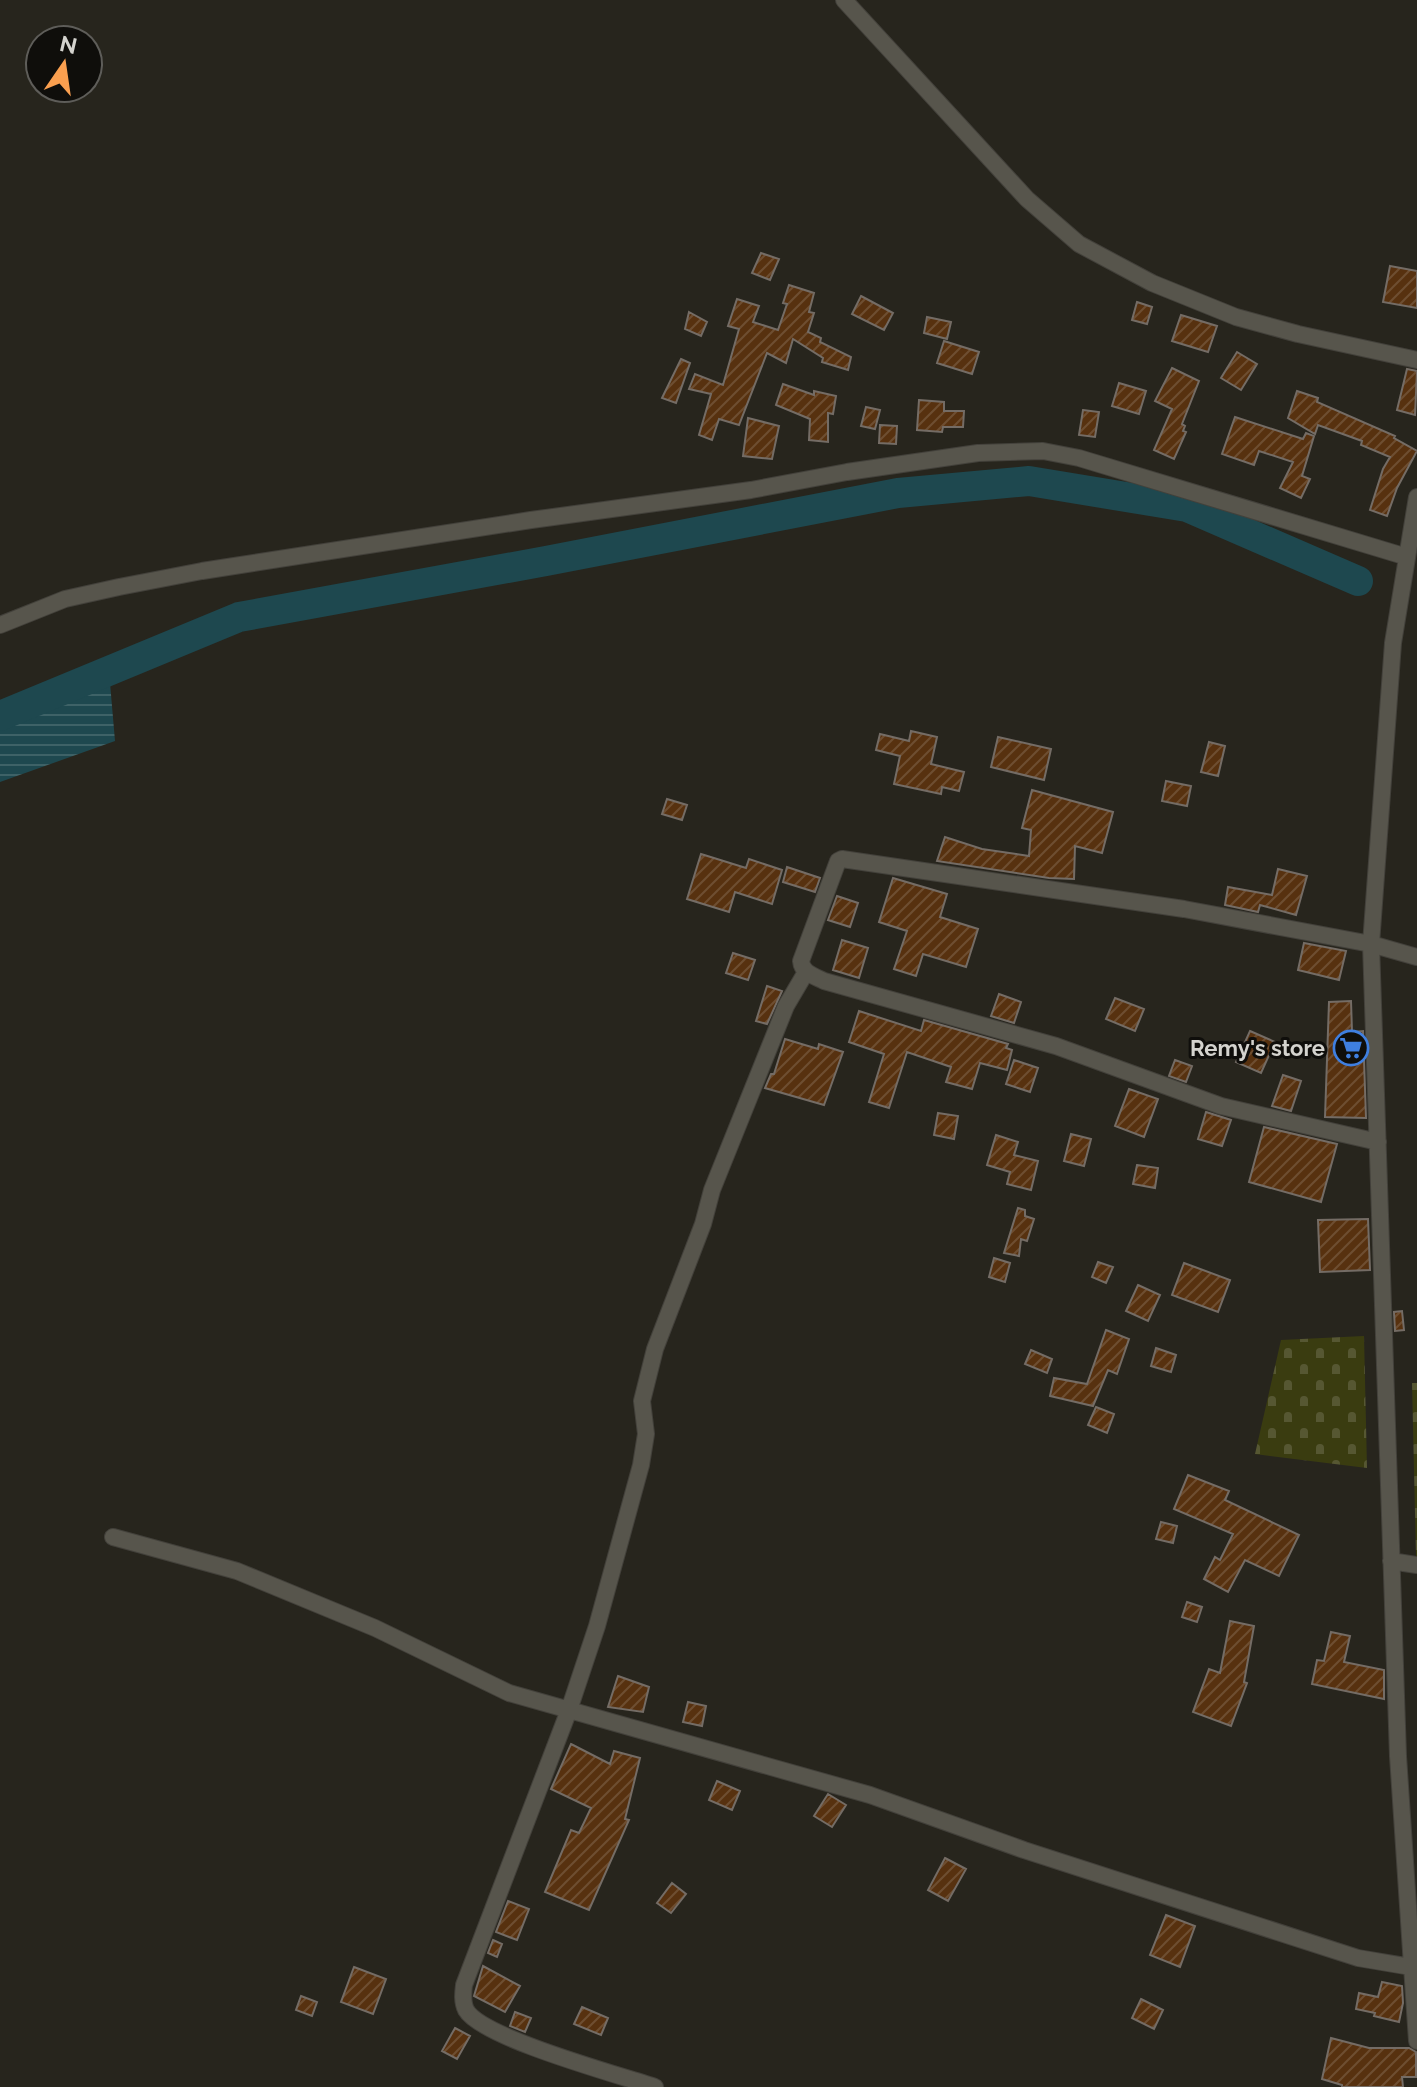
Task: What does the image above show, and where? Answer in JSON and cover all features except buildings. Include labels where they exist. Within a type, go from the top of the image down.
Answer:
[{"type":"street","points":[[844,0],[1027,199],[1079,244],[1152,283],[1236,317],[1417,360]]},
{"type":"street","points":[[0,625],[65,599],[202,571],[531,520],[751,490],[978,453],[1043,451],[1079,458],[1407,557]]},
{"type":"street","points":[[1417,497],[1393,643],[1371,944],[1398,1756],[1415,1968],[1417,2041]]},
{"type":"street","points":[[1378,1142],[1221,1106],[1056,1046],[824,981],[806,972],[801,961],[838,861],[842,859],[1184,909],[1371,944],[1417,957]]},
{"type":"street","points":[[655,2087],[531,2046],[481,2025],[466,2011],[463,1999],[465,1980],[569,1710],[597,1626],[641,1465],[646,1434],[642,1401],[655,1349],[703,1224],[712,1190],[786,1006],[806,972]]},
{"type":"street","points":[[113,1537],[237,1571],[375,1628],[509,1693],[870,1795],[1024,1850],[1358,1958],[1415,1968]]},
{"type":"street","points":[[1391,1561],[1417,1565]]},
{"type":"green space","points":[[1364,1336],[1367,1468],[1255,1454],[1281,1340]]},
{"type":"green space","points":[[1412,1383],[1417,1383],[1417,1557],[1416,1557]]},
{"type":"water","points":[[110,683],[115,741],[0,782],[0,727]]},
{"type":"waterway","points":[[0,716],[239,617],[898,493],[1029,481],[1187,507],[1358,581]]},
{"type":"place","name":"Remy's store","points":[[1351,1048]]}]
